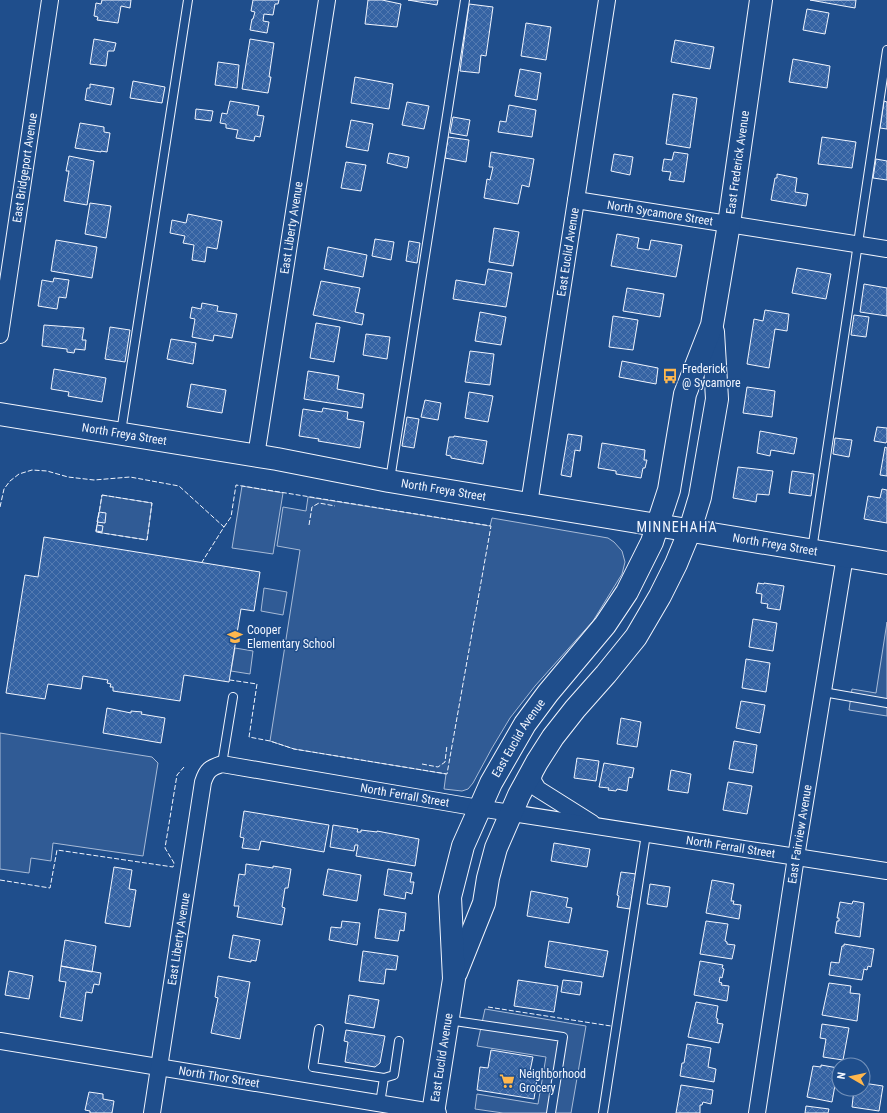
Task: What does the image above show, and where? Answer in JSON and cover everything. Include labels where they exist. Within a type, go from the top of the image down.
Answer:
[{"type":"main road","name":"East Frederick Avenue","points":[[659,525],[669,490],[685,394],[712,325],[729,224],[761,0]]},
{"type":"main road","name":"East Frederick Avenue","points":[[690,530],[700,497],[717,399],[712,325]]},
{"type":"main road","name":"North Freya Street","points":[[0,414],[256,456],[390,481],[887,563]]},
{"type":"main road","name":"East Euclid Avenue","points":[[454,979],[450,897],[463,846],[479,808],[494,777],[525,724],[548,693],[605,625],[627,592],[644,560],[659,525]]},
{"type":"main road","name":"East Euclid Avenue","points":[[434,1113],[454,979],[484,903],[488,878],[496,848],[510,813],[534,768],[553,737],[575,708],[606,674],[636,637],[664,589],[690,530]]},
{"type":"street","name":"East Bridgeport Avenue","points":[[0,335],[50,0]]},
{"type":"street","name":"East Liberty Avenue","points":[[256,456],[327,0]]},
{"type":"street","name":"East Euclid Avenue","points":[[529,504],[607,0]]},
{"type":"street","name":"North Sycamore Street","points":[[576,200],[857,243],[887,249]]},
{"type":"street","name":"East Fairview Avenue","points":[[758,1113],[796,856],[845,556]]},
{"type":"street","name":"East Liberty Avenue","points":[[152,1113],[203,782],[206,774],[217,765]]},
{"type":"street","name":"North Ferrall Street","points":[[217,765],[598,827],[887,871]]},
{"type":"street","name":"North Ferrall Street","points":[[534,768],[533,781],[538,789],[598,827]]},
{"type":"street","name":"North Thor Street","points":[[0,1041],[434,1113]]},
{"type":"lane","points":[[121,434],[188,0]]},
{"type":"lane","points":[[390,481],[465,0]]},
{"type":"lane","points":[[812,550],[887,50]]},
{"type":"lane","points":[[823,692],[887,703]]},
{"type":"lane","points":[[217,765],[233,697]]},
{"type":"lane","points":[[603,1113],[646,834]]},
{"type":"lane","points":[[447,1020],[563,1037],[551,1113]]},
{"type":"lane","points":[[319,1030],[313,1067],[384,1078],[394,1075],[399,1040]]},
{"type":"lane","points":[[380,1103],[384,1078]]},
{"type":"shaded area","points":[[242,486],[283,493],[273,554],[232,548]]},
{"type":"shaded area","points":[[102,495],[152,503],[147,540],[96,532]]},
{"type":"shaded area","points":[[308,497],[490,526],[492,518],[608,538],[622,551],[625,562],[622,574],[593,621],[535,686],[510,718],[473,783],[468,789],[462,791],[444,789],[446,774],[294,749],[270,741],[300,550],[277,546],[283,507],[306,511]]},
{"type":"shaded area","points":[[264,588],[287,592],[283,615],[261,611]]},
{"type":"shaded area","points":[[887,622],[887,716],[849,710],[852,689],[876,693]]},
{"type":"shaded area","points":[[235,648],[253,651],[250,674],[231,671]]},
{"type":"shaded area","points":[[0,733],[152,757],[158,763],[143,856],[53,843],[51,861],[31,858],[29,873],[0,869]]},
{"type":"shaded area","points":[[485,1009],[586,1026],[571,1113],[503,1113],[475,1109],[477,1094],[538,1104],[546,1057],[477,1046]]},
{"type":"building","points":[[102,0],[131,0],[130,8],[121,6],[118,23],[97,20],[98,17],[94,16],[96,3],[101,4]]},
{"type":"building","points":[[253,0],[279,0],[278,4],[275,4],[273,15],[264,14],[263,21],[269,22],[267,33],[250,30],[255,12],[251,11]]},
{"type":"building","points":[[368,0],[382,0],[401,4],[397,27],[365,24]]},
{"type":"building","points":[[408,0],[438,0],[437,5]]},
{"type":"building","points":[[810,0],[856,0],[855,8]]},
{"type":"building","points":[[469,4],[493,7],[486,56],[481,55],[479,73],[460,71]]},
{"type":"building","points":[[807,9],[829,13],[825,34],[803,30]]},
{"type":"building","points":[[526,23],[551,27],[546,60],[521,56]]},
{"type":"building","points":[[94,39],[116,43],[114,51],[108,51],[106,66],[90,64]]},
{"type":"building","points":[[250,39],[274,43],[268,93],[242,89]]},
{"type":"building","points":[[675,40],[714,47],[710,69],[671,62]]},
{"type":"building","points":[[793,59],[830,66],[827,88],[789,82]]},
{"type":"building","points":[[218,62],[239,65],[237,88],[215,85]]},
{"type":"building","points":[[520,69],[541,73],[537,100],[515,96]]},
{"type":"building","points":[[355,77],[393,84],[389,109],[351,103]]},
{"type":"building","points":[[133,81],[165,87],[162,103],[130,98]]},
{"type":"building","points":[[90,84],[114,88],[111,105],[85,100],[87,88],[90,88]]},
{"type":"building","points":[[673,94],[697,98],[690,148],[666,144]]},
{"type":"building","points":[[230,101],[259,106],[257,115],[264,116],[260,137],[255,136],[254,141],[236,138],[238,130],[226,128],[226,124],[220,123],[222,113],[227,114]]},
{"type":"building","points":[[884,101],[887,102],[887,129],[880,128]]},
{"type":"building","points":[[407,102],[429,106],[424,129],[402,125]]},
{"type":"building","points":[[509,105],[536,110],[532,137],[498,132],[500,121],[506,122]]},
{"type":"building","points":[[196,109],[213,111],[211,121],[195,119]]},
{"type":"building","points":[[453,117],[470,120],[467,136],[450,133]]},
{"type":"building","points":[[351,120],[373,124],[368,151],[346,147]]},
{"type":"building","points":[[80,123],[104,127],[104,132],[110,133],[107,152],[75,148]]},
{"type":"building","points":[[448,137],[469,140],[466,162],[445,158]]},
{"type":"building","points":[[822,137],[856,142],[852,168],[818,164]]},
{"type":"building","points":[[491,152],[534,159],[529,187],[522,185],[518,204],[484,198],[487,179],[490,180],[493,167],[489,167]]},
{"type":"building","points":[[674,152],[688,154],[684,182],[669,180],[671,172],[662,171],[664,159],[672,160]]},
{"type":"building","points":[[389,153],[409,157],[407,168],[387,163]]},
{"type":"building","points":[[614,154],[633,157],[630,175],[611,171]]},
{"type":"building","points":[[69,156],[94,161],[87,205],[64,201],[69,171],[66,171]]},
{"type":"building","points":[[876,159],[887,161],[887,180],[873,178]]},
{"type":"building","points":[[346,162],[366,165],[361,191],[341,188]]},
{"type":"building","points":[[777,174],[797,178],[795,192],[808,194],[806,206],[771,200]]},
{"type":"building","points":[[90,203],[111,206],[106,238],[85,234]]},
{"type":"building","points":[[188,214],[222,221],[217,249],[207,247],[205,262],[192,260],[194,245],[183,243],[185,236],[170,233],[172,220],[186,223]]},
{"type":"building","points":[[494,228],[519,232],[513,266],[489,262]]},
{"type":"building","points":[[617,234],[639,238],[637,248],[649,250],[651,240],[682,245],[676,277],[611,266]]},
{"type":"building","points":[[375,239],[394,242],[391,260],[372,256]]},
{"type":"building","points":[[56,240],[97,247],[92,278],[51,271]]},
{"type":"building","points":[[409,241],[420,243],[417,263],[406,261]]},
{"type":"building","points":[[328,247],[367,255],[363,277],[324,269]]},
{"type":"building","points":[[797,268],[831,274],[826,299],[792,293]]},
{"type":"building","points":[[488,269],[512,273],[506,307],[453,299],[456,280],[485,285]]},
{"type":"building","points":[[54,278],[69,280],[66,298],[59,297],[57,309],[38,306],[42,280],[53,282]]},
{"type":"building","points":[[321,281],[360,288],[355,312],[364,314],[362,325],[313,315]]},
{"type":"building","points":[[864,284],[887,288],[887,316],[860,312]]},
{"type":"building","points":[[627,288],[664,294],[660,317],[623,311]]},
{"type":"building","points":[[202,303],[218,306],[217,311],[237,314],[232,338],[214,335],[213,341],[192,337],[195,319],[190,318],[192,307],[201,309]]},
{"type":"building","points":[[765,310],[789,314],[787,331],[775,329],[769,368],[747,364],[754,319],[763,321]]},
{"type":"building","points":[[480,312],[506,317],[501,345],[475,341]]},
{"type":"building","points":[[854,315],[869,317],[866,337],[851,335]]},
{"type":"building","points":[[613,316],[638,320],[633,350],[609,347]]},
{"type":"building","points":[[316,323],[340,327],[334,362],[310,358]]},
{"type":"building","points":[[44,325],[84,328],[82,340],[86,340],[85,350],[75,349],[74,353],[67,352],[67,349],[42,346]]},
{"type":"building","points":[[110,327],[130,330],[125,362],[105,359]]},
{"type":"building","points":[[366,334],[390,337],[387,359],[363,355]]},
{"type":"building","points":[[171,339],[196,343],[193,364],[167,359]]},
{"type":"building","points":[[470,351],[494,354],[490,385],[465,382]]},
{"type":"building","points":[[622,361],[658,368],[656,384],[619,377]]},
{"type":"building","points":[[54,369],[106,378],[102,402],[68,396],[69,392],[51,389]]},
{"type":"building","points":[[308,371],[339,376],[337,389],[364,394],[362,408],[304,399]]},
{"type":"building","points":[[191,384],[226,390],[222,413],[187,407]]},
{"type":"building","points":[[747,387],[775,391],[772,417],[743,413]]},
{"type":"building","points":[[469,392],[493,396],[488,422],[465,418]]},
{"type":"building","points":[[425,400],[441,403],[438,420],[421,417]]},
{"type":"building","points":[[323,408],[348,412],[347,419],[364,422],[360,448],[318,441],[319,439],[299,436],[303,409],[322,412]]},
{"type":"building","points":[[407,417],[419,419],[414,448],[402,446]]},
{"type":"building","points":[[877,427],[887,428],[886,443],[874,441]]},
{"type":"building","points":[[760,431],[797,438],[794,454],[771,450],[770,456],[757,453]]},
{"type":"building","points":[[568,434],[582,436],[580,451],[575,450],[571,477],[561,475]]},
{"type":"building","points":[[454,436],[487,441],[483,464],[451,458],[451,456],[446,455],[449,437]]},
{"type":"building","points":[[835,438],[852,440],[849,457],[833,454]]},
{"type":"building","points":[[602,443],[645,450],[644,460],[647,460],[645,468],[643,468],[641,478],[616,474],[616,471],[598,468]]},
{"type":"building","points":[[885,447],[887,448],[887,476],[880,475]]},
{"type":"building","points":[[738,467],[773,471],[769,495],[757,494],[756,502],[733,498]]},
{"type":"building","points":[[792,471],[814,474],[811,496],[789,493]]},
{"type":"building","points":[[882,489],[887,490],[887,523],[864,519],[868,496],[880,498]]},
{"type":"building","points":[[99,512],[106,513],[105,523],[97,522]]},
{"type":"building","points":[[97,525],[103,526],[102,532],[96,531]]},
{"type":"building","name":"Cooper Elementary School","points":[[44,537],[260,572],[254,611],[241,609],[229,682],[184,675],[180,701],[113,691],[113,687],[110,687],[111,684],[107,683],[108,680],[83,676],[81,689],[48,684],[45,699],[6,693],[25,575],[38,577]]},
{"type":"building","points":[[758,583],[784,586],[780,610],[767,608],[768,604],[761,603],[762,594],[756,593]]},
{"type":"building","points":[[753,619],[777,623],[773,651],[749,647]]},
{"type":"building","points":[[746,659],[770,663],[766,692],[742,688]]},
{"type":"building","points":[[741,701],[765,705],[760,733],[736,728]]},
{"type":"building","points":[[107,708],[131,713],[131,711],[142,712],[141,714],[165,718],[161,743],[103,733]]},
{"type":"building","points":[[621,718],[641,722],[637,747],[617,744]]},
{"type":"building","points":[[734,741],[757,745],[753,773],[729,769]]},
{"type":"building","points":[[577,758],[599,761],[596,781],[574,778]]},
{"type":"building","points":[[604,763],[634,768],[632,778],[629,777],[627,791],[617,789],[616,791],[608,790],[609,788],[599,787]]},
{"type":"building","points":[[671,770],[691,774],[688,793],[668,790]]},
{"type":"building","points":[[728,782],[752,786],[747,814],[723,810]]},
{"type":"building","points":[[244,811],[329,825],[324,852],[261,841],[259,850],[242,848],[244,838],[240,837]]},
{"type":"building","points":[[333,825],[358,829],[357,832],[361,832],[361,830],[377,831],[419,839],[415,866],[356,856],[358,845],[355,845],[354,851],[330,847]]},
{"type":"building","points":[[554,843],[590,849],[587,867],[551,861]]},
{"type":"building","points":[[246,864],[291,869],[288,888],[285,888],[282,907],[285,908],[282,925],[237,917],[239,906],[234,906],[239,874],[245,875]]},
{"type":"building","points":[[114,867],[132,870],[129,889],[136,890],[130,927],[105,923]]},
{"type":"building","points":[[328,869],[361,875],[357,901],[323,895]]},
{"type":"building","points":[[388,869],[412,873],[410,882],[414,882],[412,894],[406,892],[405,899],[384,895]]},
{"type":"building","points":[[621,872],[636,874],[630,909],[617,907],[619,896],[617,895]]},
{"type":"building","points":[[712,880],[734,884],[731,901],[734,901],[733,904],[741,905],[739,919],[706,913]]},
{"type":"building","points":[[650,884],[670,887],[667,907],[647,904]]},
{"type":"building","points":[[531,891],[568,898],[566,907],[572,908],[569,923],[527,916]]},
{"type":"building","points":[[853,901],[864,903],[860,937],[835,933],[837,921],[839,921],[839,918],[837,918],[840,902],[852,904]]},
{"type":"building","points":[[379,909],[406,913],[404,931],[400,930],[398,941],[375,938]]},
{"type":"building","points":[[342,921],[360,923],[357,945],[329,940],[331,927],[341,928]]},
{"type":"building","points":[[706,921],[728,924],[725,941],[727,944],[735,945],[732,959],[700,954]]},
{"type":"building","points":[[233,935],[260,940],[256,961],[251,960],[251,962],[229,958]]},
{"type":"building","points":[[65,940],[96,946],[92,972],[61,966]]},
{"type":"building","points":[[549,941],[608,951],[603,977],[545,967]]},
{"type":"building","points":[[844,944],[874,949],[871,967],[868,966],[867,970],[864,969],[862,980],[829,975],[831,962],[839,963],[842,946],[844,946]]},
{"type":"building","points":[[363,951],[398,956],[396,970],[386,969],[384,984],[359,981]]},
{"type":"building","points":[[700,961],[723,965],[722,968],[724,969],[722,978],[720,977],[719,982],[722,983],[721,985],[729,986],[727,1001],[694,995]]},
{"type":"building","points":[[61,966],[101,973],[99,985],[94,984],[92,993],[86,992],[82,1021],[60,1017],[66,982],[59,981]]},
{"type":"building","points":[[9,971],[33,976],[29,999],[5,995]]},
{"type":"building","points":[[218,976],[250,982],[240,1039],[211,1033],[218,998],[215,997]]},
{"type":"building","points":[[518,980],[558,986],[554,1012],[514,1006]]},
{"type":"building","points":[[563,980],[582,982],[580,995],[561,992]]},
{"type":"building","points":[[829,983],[851,986],[850,993],[860,994],[857,1021],[822,1015]]},
{"type":"building","points":[[349,995],[379,1000],[374,1028],[345,1023]]},
{"type":"building","points":[[696,1002],[718,1006],[716,1018],[718,1019],[717,1023],[723,1024],[719,1043],[688,1037]]},
{"type":"building","points":[[822,1024],[849,1028],[844,1057],[831,1058],[823,1057],[826,1039],[820,1038]]},
{"type":"building","points":[[346,1030],[385,1036],[380,1063],[375,1067],[345,1062],[348,1042],[344,1041]]},
{"type":"building","points":[[687,1044],[711,1048],[708,1067],[716,1069],[714,1082],[680,1076]]},
{"type":"building","name":"Neighborhood Grocery","points":[[491,1050],[533,1057],[530,1071],[538,1072],[534,1099],[477,1090],[480,1067],[488,1068]]},
{"type":"building","points":[[821,1065],[831,1067],[832,1102],[807,1097],[813,1066],[821,1067]]},
{"type":"building","points":[[871,1084],[883,1086],[879,1111],[852,1107],[853,1097],[871,1097]]},
{"type":"building","points":[[681,1085],[713,1090],[711,1104],[703,1102],[702,1105],[700,1105],[700,1113],[676,1113]]},
{"type":"building","points":[[89,1092],[103,1094],[103,1099],[114,1101],[112,1113],[90,1113],[90,1111],[85,1110]]},
{"type":"building","points":[[806,1106],[829,1109],[828,1113],[805,1113]]},
{"type":"fence","points":[[0,507],[4,489],[10,481],[19,474],[32,470],[47,471],[68,477],[94,480],[130,477],[179,486],[224,527],[202,562]]},
{"type":"fence","points":[[224,527],[231,517],[236,485],[491,526],[447,774],[294,749],[270,741],[249,737],[257,684],[230,680]]},
{"type":"fence","points":[[102,495],[152,503],[147,540],[96,532],[102,495]]},
{"type":"fence","points":[[309,525],[312,507],[319,503],[335,506]]},
{"type":"fence","points":[[422,764],[438,767],[445,762],[447,745]]},
{"type":"fence","points":[[0,880],[50,888],[57,850],[173,867],[174,863],[165,848],[177,775],[184,767]]},
{"type":"fence","points":[[488,1007],[611,1026]]},
{"type":"place","name":"Frederick @ Sycamore","points":[[670,376]]},
{"type":"place","name":"Cooper Elementary School","points":[[235,637]]},
{"type":"place","name":"Neighborhood Grocery","points":[[507,1081]]},
{"type":"district","name":"MINNEHAHA","points":[[677,527]]}]
